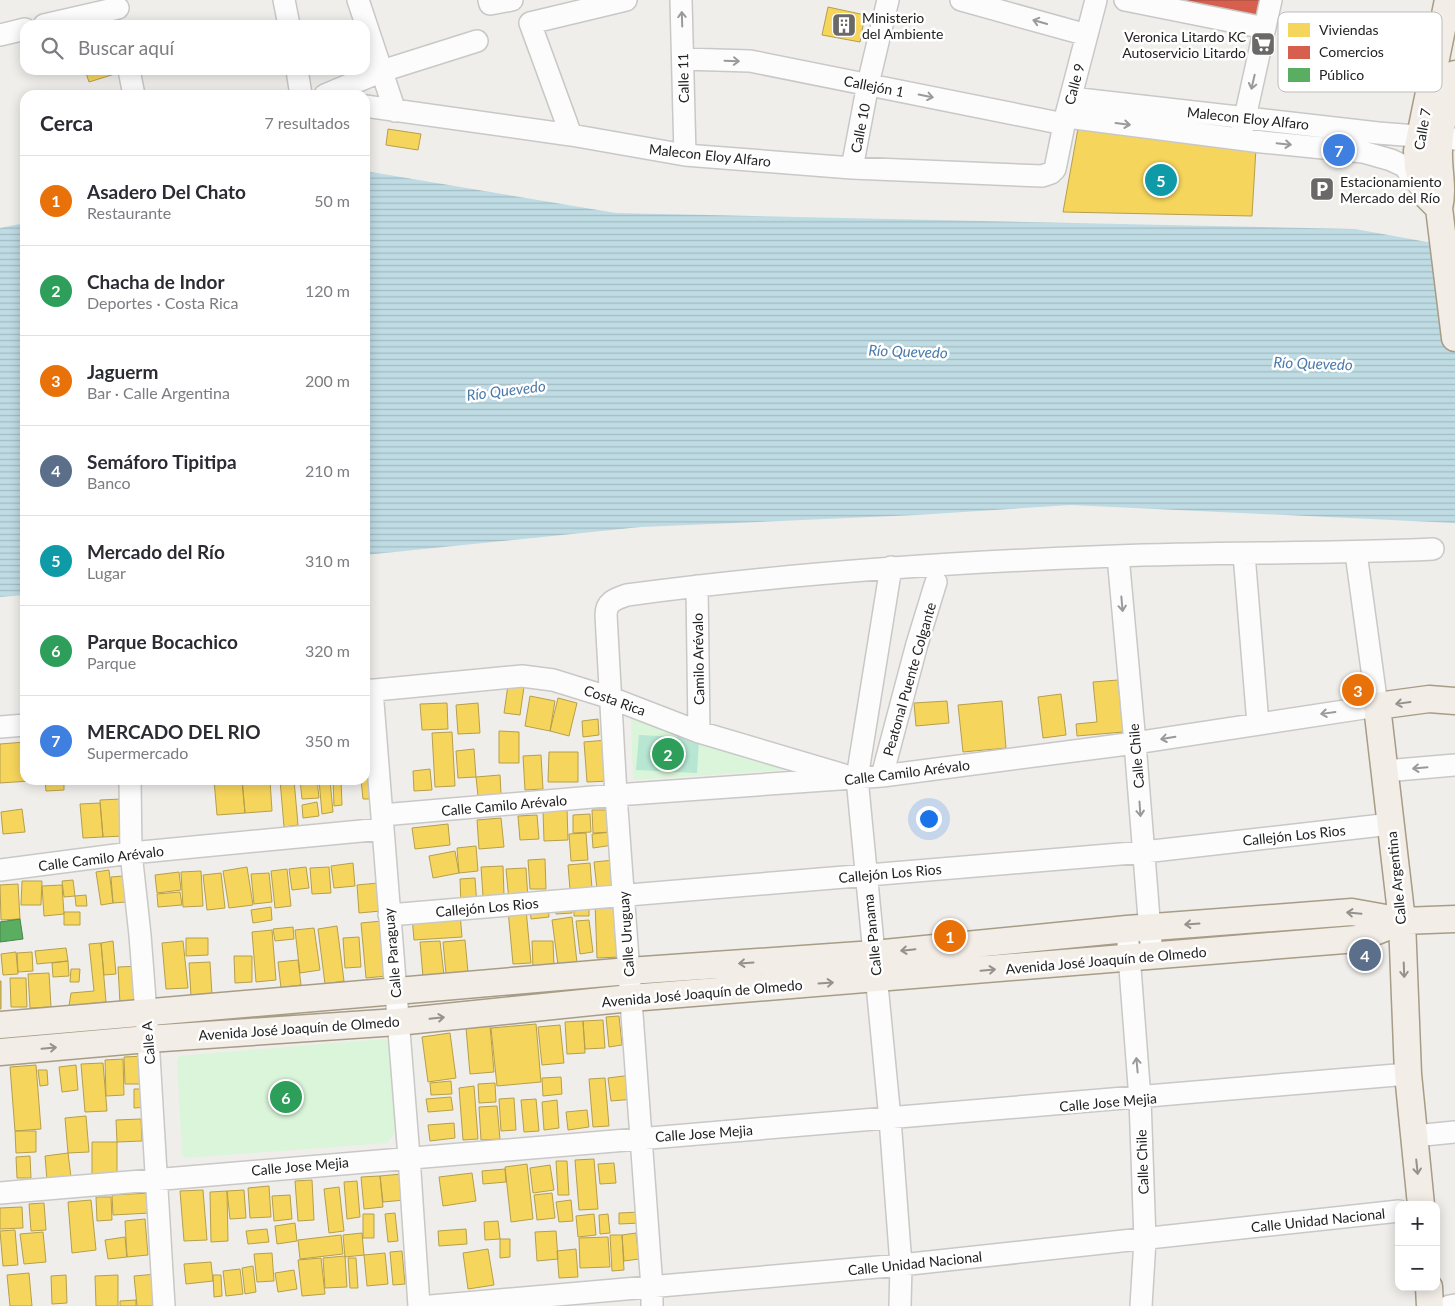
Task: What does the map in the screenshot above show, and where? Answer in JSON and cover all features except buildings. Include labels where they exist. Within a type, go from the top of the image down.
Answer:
[{"type":"main road","name":"Calle 7","points":[[1442,83],[1448,0]]},
{"type":"main road","name":"Calle 7","points":[[1455,74],[1438,138],[1417,151],[1418,168],[1440,196],[1455,338]]},
{"type":"main road","name":"Calle 7","points":[[1438,138],[1441,92]]},
{"type":"main road","name":"Calle Camilo Arévalo","points":[[1429,700],[1455,688]]},
{"type":"main road","name":"Calle Camilo Arévalo","points":[[1377,706],[1429,700],[1455,700]]},
{"type":"main road","name":"Calle Argentina","points":[[1377,706],[1402,921],[1408,1074],[1420,1201]]},
{"type":"main road","name":"Avenida José Joaquín de Olmedo","points":[[0,1052],[148,1039],[397,1022],[631,998],[875,966],[1138,928],[1352,912],[1402,921],[1455,919]]},
{"type":"main road","name":"Avenida José Joaquín de Olmedo","points":[[0,1025],[629,972],[1140,957],[1357,939],[1402,921]]},
{"type":"main road","points":[[1429,1291],[1430,1306]]},
{"type":"street","points":[[284,0],[288,20]]},
{"type":"street","points":[[358,0],[365,20]]},
{"type":"street","points":[[489,0],[490,4],[512,0]]},
{"type":"street","points":[[524,0],[530,22],[571,135]]},
{"type":"street","points":[[530,22],[626,0]]},
{"type":"street","name":"Calle 11","points":[[681,0],[685,155]]},
{"type":"street","name":"Calle 10","points":[[852,168],[868,84],[888,0]]},
{"type":"street","points":[[961,0],[1087,35]]},
{"type":"street","name":"Calle 9","points":[[1055,169],[1067,112],[1096,0]]},
{"type":"street","points":[[1125,0],[1265,28]]},
{"type":"street","points":[[1241,139],[1271,0]]},
{"type":"street","points":[[71,20],[119,11]]},
{"type":"street","points":[[0,35],[20,30]]},
{"type":"street","points":[[370,36],[395,111]]},
{"type":"street","points":[[337,90],[382,71],[477,40]]},
{"type":"street","name":"Callejón 1","points":[[683,59],[750,61],[868,84],[1067,112]]},
{"type":"street","points":[[131,75],[133,90]]},
{"type":"street","points":[[298,75],[301,90]]},
{"type":"street","name":"Malecon Eloy Alfaro","points":[[370,107],[571,135],[685,155],[852,168],[1042,176],[1051,173],[1055,169]]},
{"type":"street","name":"Malecon Eloy Alfaro","points":[[1067,112],[1244,118],[1438,138]]},
{"type":"street","name":"Malecon Eloy Alfaro","points":[[1067,112],[1075,118],[1363,152],[1392,160],[1404,166],[1440,196]]},
{"type":"street","points":[[1377,156],[1378,133]]},
{"type":"street","points":[[697,586],[891,567],[1118,556],[1356,553],[1433,549]]},
{"type":"street","name":"Calle Argentina","points":[[1356,553],[1377,706]]},
{"type":"street","points":[[1244,554],[1258,724]]},
{"type":"street","name":"Calle Chile","points":[[1118,556],[1144,852],[1138,928],[1140,957],[1140,1099],[1145,1240],[1141,1306]]},
{"type":"street","name":"Calle Panama","points":[[891,567],[857,778],[890,1119],[901,1265],[900,1306]]},
{"type":"street","name":"Peatonal Puente Colgante","points":[[882,776],[917,644],[936,582]]},
{"type":"street","name":"Calle Uruguay","points":[[652,1297],[616,795],[606,611],[610,603],[618,598],[697,586]]},
{"type":"street","name":"Camilo Arévalo","points":[[697,586],[699,732]]},
{"type":"street","name":"Costa Rica","points":[[370,690],[530,676],[568,683],[699,732],[857,778]]},
{"type":"street","name":"Calle Camilo Arévalo","points":[[0,870],[616,795],[882,776],[1135,743],[1377,706]]},
{"type":"street","name":"Calle Paraguay","points":[[370,709],[382,822],[397,1022],[410,1157],[419,1306]]},
{"type":"street","points":[[0,727],[20,725]]},
{"type":"street","points":[[1385,771],[1455,765]]},
{"type":"street","name":"Calle A","points":[[130,785],[131,854],[140,935],[148,1039],[164,1306]]},
{"type":"street","name":"Callejón Los Rios","points":[[389,915],[1144,852],[1391,824]]},
{"type":"street","name":"Calle Jose Mejia","points":[[0,1193],[410,1157],[1140,1099],[1408,1074]]},
{"type":"street","points":[[1414,1136],[1455,1132]]},
{"type":"street","name":"Calle Unidad Nacional","points":[[431,1306],[652,1297],[901,1265],[1395,1211]]},
{"type":"street","points":[[1449,1306],[1455,1305]]},
{"type":"green space","points":[[635,715],[784,770],[633,780],[631,718]]},
{"type":"green space","points":[[639,735],[699,738],[697,773],[636,770]]},
{"type":"green space","points":[[384,1039],[389,1042],[396,1132],[387,1143],[186,1158],[182,1155],[177,1061],[179,1056]]},
{"type":"water","name":"Río Quevedo","points":[[370,172],[616,213],[1355,229],[1455,247],[1455,523],[1071,505],[917,515],[641,527],[370,554]]},
{"type":"water","points":[[20,224],[20,595],[0,597],[0,228]]},
{"type":"place","name":"Ministerio del Ambiente","points":[[844,25]]},
{"type":"place","name":"Veronica Litardo KC Autoservicio Litardo","points":[[1263,44]]},
{"type":"place","name":"MERCADO DEL RIO","points":[[1339,150]]},
{"type":"place","name":"Mercado del Río","points":[[1161,180]]},
{"type":"place","name":"Estacionamiento Mercado del Río","points":[[1322,189]]},
{"type":"place","name":"Jaguerm","points":[[1358,690]]},
{"type":"place","name":"Chacha de Indor","points":[[668,754]]},
{"type":"place","name":"Asadero Del Chato","points":[[950,936]]},
{"type":"place","name":"Semáforo Tipitipa","points":[[1365,955]]},
{"type":"place","name":"Parque Bocachico","points":[[286,1097]]}]
